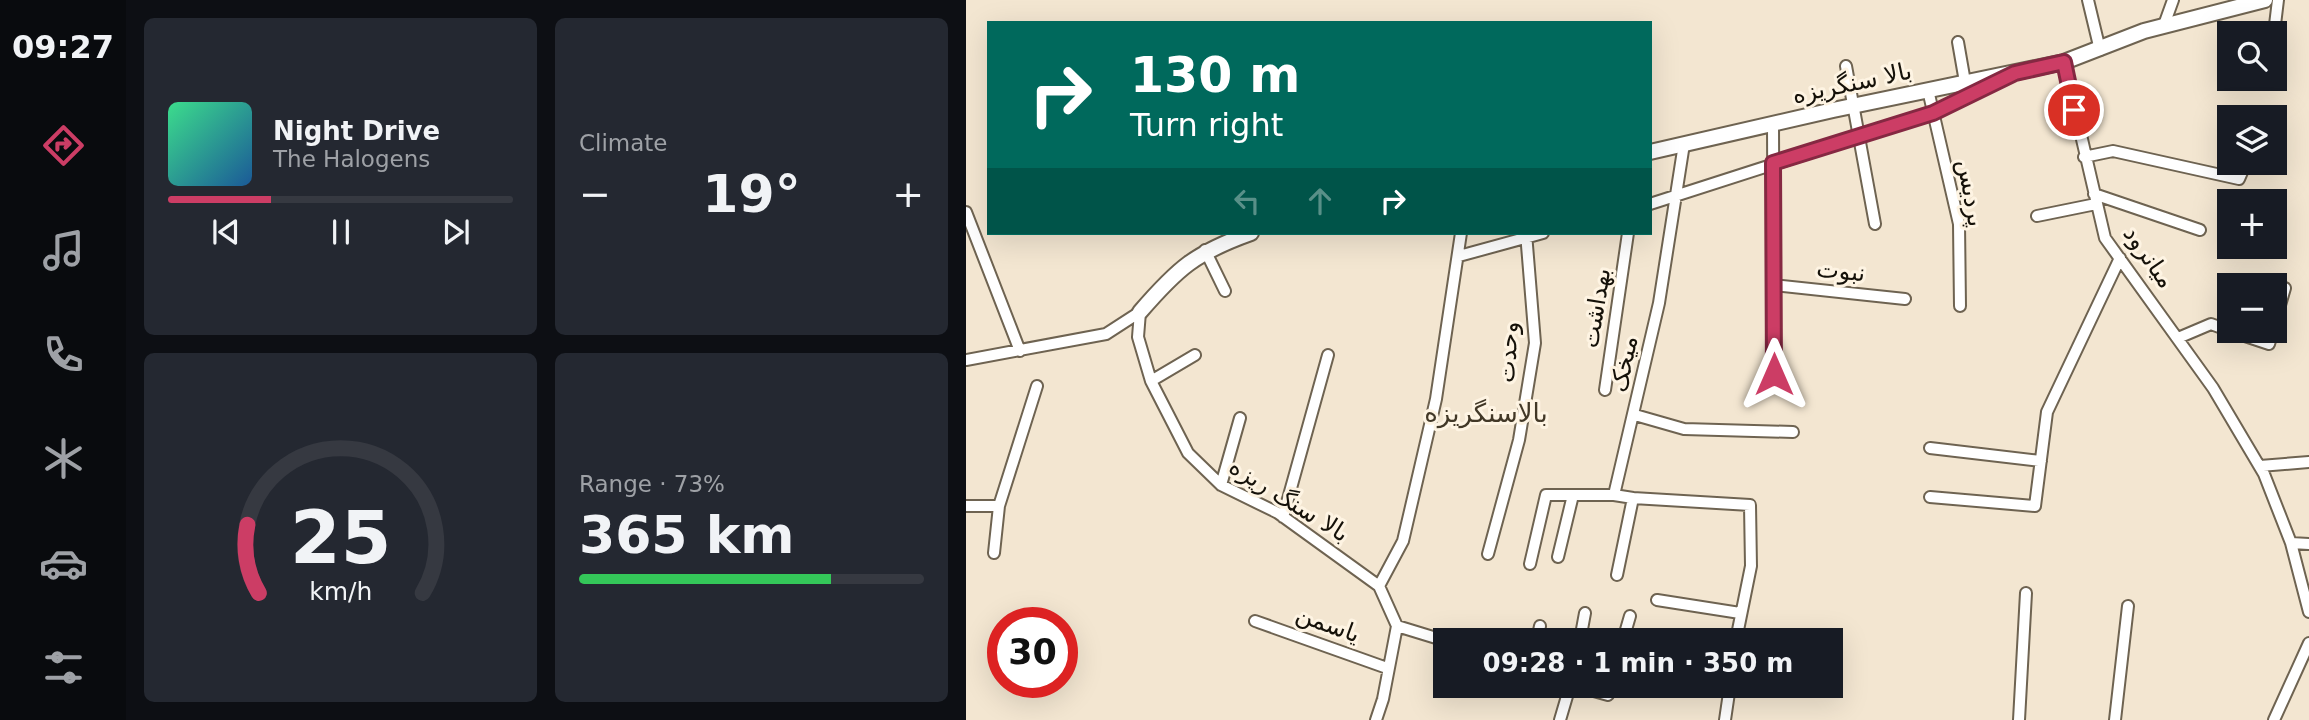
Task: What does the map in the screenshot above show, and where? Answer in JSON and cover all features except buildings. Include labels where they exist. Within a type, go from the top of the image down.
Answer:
[{"type":"street","points":[[2088,0],[2099,50]]},
{"type":"street","points":[[2165,25],[2173,0]]},
{"type":"street","points":[[2064,62],[2165,25],[2265,0]]},
{"type":"street","points":[[2275,21],[2278,0]]},
{"type":"street","points":[[1958,41],[1965,82]]},
{"type":"street","name":"بالا سنگریزه","points":[[1652,152],[2064,62]]},
{"type":"street","name":"میانرود","points":[[2064,62],[2105,238],[2178,338],[2260,466],[2291,543],[2309,612]]},
{"type":"street","points":[[1846,66],[1875,224]]},
{"type":"street","points":[[1652,204],[1933,113],[2015,73]]},
{"type":"street","name":"پردیس","points":[[1928,90],[1959,224],[1960,306]]},
{"type":"street","points":[[1773,124],[1774,374]]},
{"type":"street","name":"میخک","points":[[1614,495],[1635,415],[1678,197],[1684,144]]},
{"type":"street","points":[[2084,157],[2113,151],[2217,174]]},
{"type":"street","points":[[2221,175],[2239,179],[2241,175]]},
{"type":"street","points":[[2037,216],[2095,199],[2200,230]]},
{"type":"street","points":[[967,217],[1020,351]]},
{"type":"street","points":[[966,360],[1106,334],[1140,312],[1163,284],[1205,250],[1246,235]]},
{"type":"street","points":[[1376,720],[1383,699],[1397,626],[1379,586],[1403,541],[1436,399],[1461,235]]},
{"type":"street","points":[[1459,256],[1526,235]]},
{"type":"street","name":"وحدت","points":[[1488,554],[1519,440],[1535,343],[1526,235]]},
{"type":"street","name":"بهداشت","points":[[1605,390],[1628,235]]},
{"type":"street","points":[[1205,250],[1225,290]]},
{"type":"street","points":[[1930,497],[2035,506],[2047,412],[2120,258]]},
{"type":"street","name":"نبوت","points":[[1773,285],[1905,299]]},
{"type":"street","name":"بالا سنگ ریزه","points":[[1140,312],[1138,337],[1151,381],[1188,453],[1221,485],[1283,517],[1379,586]]},
{"type":"street","points":[[2178,338],[2211,324],[2217,326]]},
{"type":"street","points":[[1151,381],[1195,355]]},
{"type":"street","points":[[1283,517],[1328,355]]},
{"type":"street","points":[[993,553],[999,506],[1037,386]]},
{"type":"street","points":[[1635,415],[1684,429],[1793,432]]},
{"type":"street","points":[[1221,485],[1240,418]]},
{"type":"street","points":[[1930,447],[2041,461]]},
{"type":"street","points":[[2260,466],[2309,462]]},
{"type":"street","points":[[1530,564],[1546,495],[1614,495],[1749,505],[1751,566],[1738,628]]},
{"type":"street","points":[[1559,557],[1573,495]]},
{"type":"street","points":[[1617,575],[1633,498]]},
{"type":"street","points":[[966,506],[999,506]]},
{"type":"street","points":[[2291,543],[2309,544]]},
{"type":"street","points":[[2019,720],[2026,593]]},
{"type":"street","points":[[1657,600],[1740,613]]},
{"type":"street","points":[[2115,720],[2127,606]]},
{"type":"street","points":[[1582,628],[1585,612]]},
{"type":"street","points":[[1626,628],[1630,616]]},
{"type":"street","name":"یاسمن","points":[[1255,621],[1387,668]]},
{"type":"street","points":[[1397,626],[1433,637]]},
{"type":"street","points":[[2274,720],[2309,643]]},
{"type":"street","points":[[1560,720],[1566,698]]},
{"type":"street","points":[[1725,720],[1728,698]]},
{"type":"district","name":"بالاسنگریزه","points":[[1486,413]]},
{"type":"route","points":[[1774,374],[1773,163],[1933,113],[2015,73],[2064,62],[2074,110]]}]
